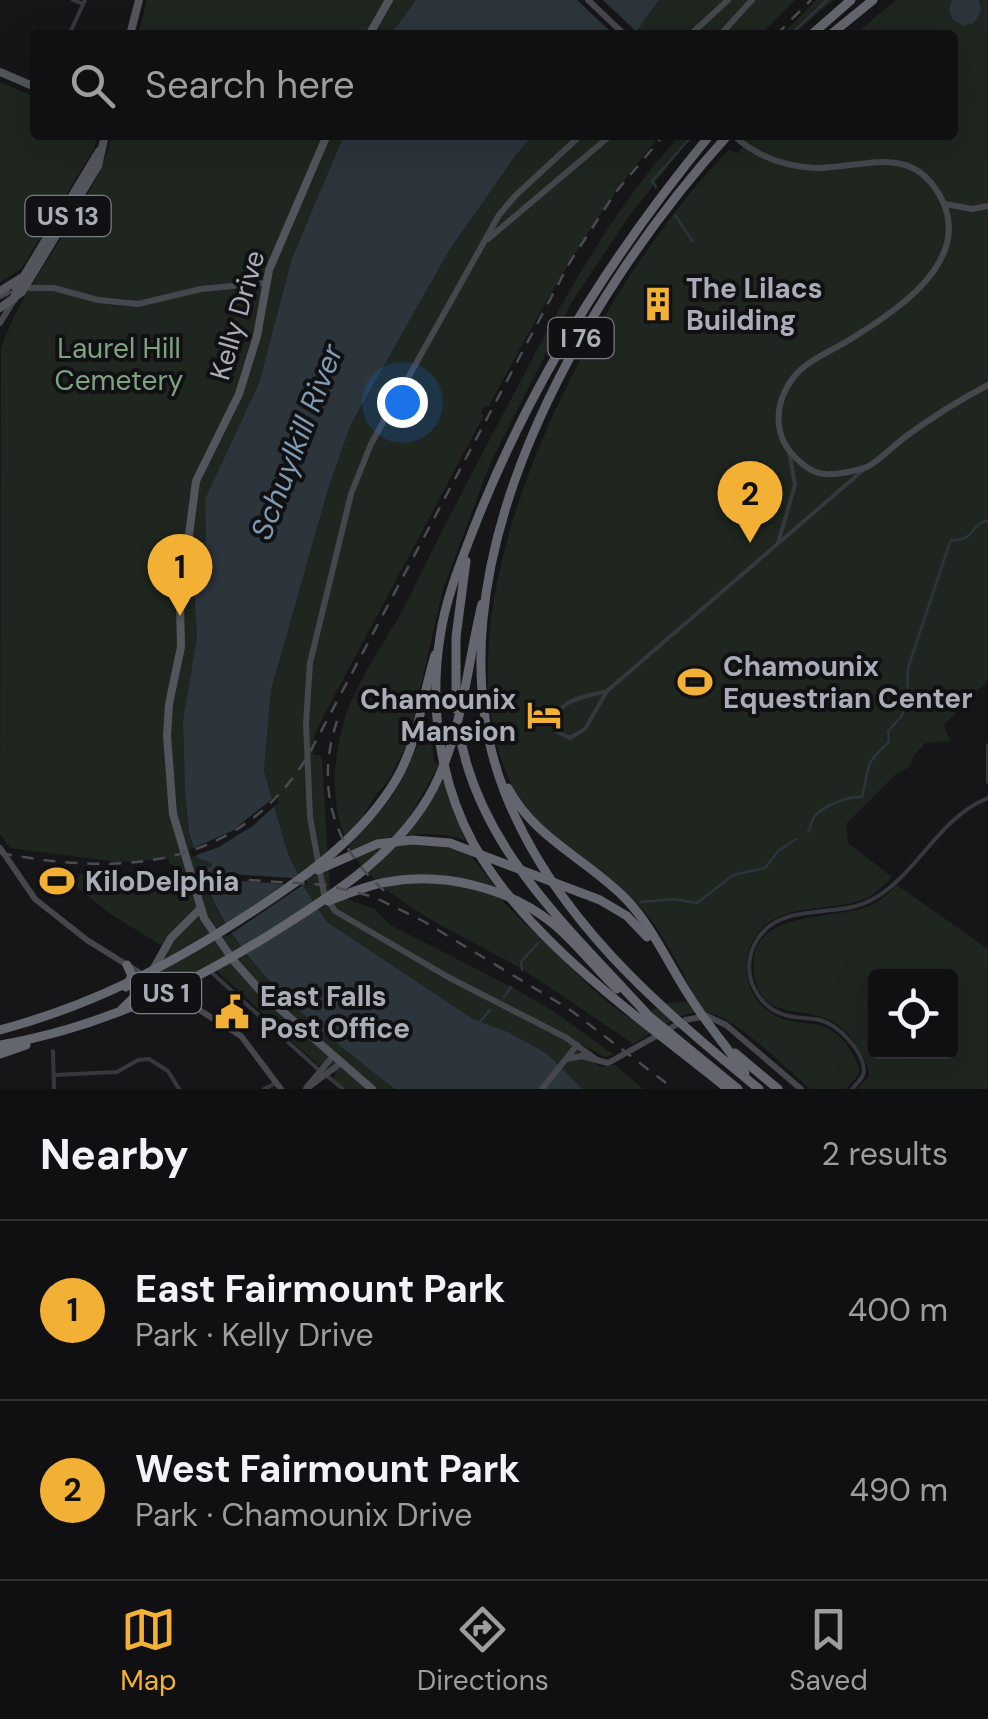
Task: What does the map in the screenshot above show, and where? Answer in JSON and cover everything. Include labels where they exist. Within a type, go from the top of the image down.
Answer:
[{"type":"highway","points":[[817,30],[852,0]]},
{"type":"highway","points":[[836,30],[873,0]]},
{"type":"highway","name":"I 76","points":[[706,140],[632,236],[565,340],[513,437],[468,545],[440,638],[436,694],[439,736],[453,796],[483,860],[538,926],[728,1089]]},
{"type":"highway","name":"I 76","points":[[727,140],[644,238],[580,340],[528,450],[493,558],[480,666],[492,753],[510,806],[538,858],[606,950],[660,1006],[756,1086]]},
{"type":"highway","points":[[468,545],[456,638],[458,728],[478,801],[523,876],[643,1016]]},
{"type":"highway","points":[[317,905],[376,860],[404,831],[440,774],[461,706],[493,558]]},
{"type":"highway","points":[[298,881],[365,821],[392,786],[408,756],[440,638]]},
{"type":"highway","points":[[492,753],[526,815],[556,845],[626,900],[660,950]]},
{"type":"highway","name":"US 1","points":[[0,1027],[52,1015],[130,984],[203,944],[298,881],[368,847],[422,840],[475,851],[610,905],[660,950],[722,1040],[778,1089]]},
{"type":"highway","name":"US 1","points":[[0,1045],[81,1026],[160,997],[207,973],[317,905],[374,884],[408,879],[463,884],[526,905],[561,930],[643,1016]]},
{"type":"highway","points":[[124,989],[132,976],[127,965]]},
{"type":"highway","points":[[0,1027],[71,1010],[149,978]]},
{"type":"highway","points":[[114,1014],[136,997],[149,978]]},
{"type":"highway","points":[[0,1054],[170,992]]},
{"type":"highway","points":[[722,1040],[756,1086]]},
{"type":"highway","points":[[684,1049],[738,1089]]},
{"type":"main road","points":[[131,30],[139,0]]},
{"type":"main road","points":[[372,30],[389,0]]},
{"type":"main road","points":[[588,0],[620,30]]},
{"type":"main road","points":[[695,30],[728,0]]},
{"type":"main road","points":[[725,30],[752,0]]},
{"type":"main road","points":[[0,72],[30,86]]},
{"type":"main road","name":"US 13","points":[[5,296],[22,292],[96,170],[104,140]]},
{"type":"main road","name":"Kelly Drive","points":[[324,140],[266,283],[257,336],[242,385],[196,480],[180,604],[181,646],[168,718],[173,814],[200,909],[233,960],[266,996],[372,1089]]},
{"type":"main road","points":[[575,140],[504,208],[371,444],[350,494],[310,664],[306,724],[308,803],[322,889],[335,911],[558,1033],[597,1060]]},
{"type":"main road","points":[[481,247],[605,140]]},
{"type":"main road","points":[[739,140],[770,159],[808,168],[874,160],[903,164],[929,182],[944,204],[946,243],[931,275],[880,320],[810,363],[790,382],[781,401],[778,422],[788,451],[810,470],[822,474],[868,466],[932,418],[988,384]]},
{"type":"main road","name":"US 13","points":[[0,308],[5,296],[25,275],[102,146]]},
{"type":"main road","points":[[944,204],[964,208],[988,206]]},
{"type":"main road","points":[[504,208],[517,212]]},
{"type":"main road","points":[[0,322],[5,296],[25,275]]},
{"type":"main road","points":[[31,286],[66,287],[112,302],[144,304],[201,290],[266,283]]},
{"type":"main road","points":[[0,848],[34,899],[80,934],[244,1039],[278,1086]]},
{"type":"main road","points":[[149,978],[170,941],[200,909]]},
{"type":"main road","points":[[170,992],[233,960]]},
{"type":"main road","points":[[187,1002],[191,982]]},
{"type":"main road","points":[[566,1060],[582,1056],[612,1062],[685,1020],[707,1016],[726,1026],[801,1089]]},
{"type":"main road","points":[[558,1033],[565,1044],[566,1060]]},
{"type":"main road","points":[[542,1089],[578,1045]]},
{"type":"main road","points":[[306,1089],[337,1060]]},
{"type":"street","points":[[71,30],[84,2],[73,0]]},
{"type":"street","points":[[777,544],[794,492],[788,451]]},
{"type":"street","points":[[608,690],[562,706],[555,718],[559,734],[570,738],[582,732],[608,690],[868,466]]},
{"type":"street","points":[[988,745],[988,782]]},
{"type":"street","points":[[852,1089],[864,1071],[848,1040],[826,1022],[789,1017],[769,1007],[753,986],[750,960],[760,936],[775,923],[795,916],[862,904],[878,897],[959,815],[988,798]]},
{"type":"street","points":[[211,972],[343,1089]]},
{"type":"street","points":[[53,1051],[54,1089]]},
{"type":"street","points":[[54,1075],[117,1072],[138,1060],[149,1059],[168,1070],[179,1089]]},
{"type":"street","points":[[264,1089],[278,1086]]},
{"type":"green space","points":[[147,0],[416,0],[394,30],[139,30]]},
{"type":"green space","points":[[659,0],[795,0],[765,30],[638,30]]},
{"type":"green space","points":[[816,0],[833,0],[799,30],[787,30]]},
{"type":"green space","points":[[896,0],[988,0],[988,680],[944,725],[950,741],[926,743],[914,755],[910,767],[897,773],[846,824],[848,843],[892,877],[862,900],[801,910],[773,920],[752,942],[747,976],[762,1006],[781,1018],[833,1031],[860,1068],[846,1089],[810,1089],[739,1028],[709,1013],[680,1017],[633,1044],[520,968],[406,904],[367,872],[353,854],[336,803],[335,768],[346,715],[360,684],[553,321],[632,194],[676,140],[688,140],[625,222],[572,302],[490,464],[443,589],[408,742],[387,783],[362,818],[367,823],[385,805],[421,738],[432,739],[434,762],[439,765],[410,816],[418,820],[443,781],[466,842],[434,834],[373,842],[453,848],[472,857],[494,886],[474,881],[461,885],[504,899],[600,996],[630,1019],[665,1003],[697,1001],[669,947],[643,910],[555,838],[516,793],[491,719],[490,634],[506,544],[537,452],[579,362],[628,279],[679,207],[729,150],[738,153],[746,140],[958,140],[958,30],[860,30]]},
{"type":"green space","points":[[0,82],[30,95],[30,140],[97,140],[21,269],[0,282]]},
{"type":"green space","name":"Laurel Hill Cemetery","points":[[110,140],[342,140],[292,258],[259,383],[205,499],[206,540],[194,587],[197,637],[183,721],[185,792],[189,832],[197,858],[212,862],[212,866],[201,870],[233,936],[280,993],[395,1089],[346,1089],[333,1079],[336,1073],[332,1068],[315,1080],[329,1065],[318,1065],[213,967],[172,986],[154,975],[167,949],[109,913],[73,884],[81,874],[168,875],[174,865],[169,864],[169,859],[117,862],[10,848],[0,834],[1,348],[26,294],[75,217]]},
{"type":"green space","points":[[530,140],[657,140],[589,232],[489,406],[485,406],[481,413],[484,415],[314,737],[313,755],[320,755],[322,760],[330,893],[375,909],[390,925],[553,1011],[614,1055],[604,1057],[582,1044],[578,1051],[600,1067],[615,1065],[643,1089],[583,1089],[546,1053],[473,1019],[327,922],[288,854],[264,771],[271,690],[329,486],[351,424],[450,249]]},
{"type":"green space","points":[[897,885],[988,949],[988,1089],[857,1089],[869,1076],[868,1068],[844,1030],[825,1018],[780,1008],[763,997],[754,973],[755,952],[763,938],[793,921],[850,911],[879,901]]},
{"type":"water","points":[[416,0],[659,0],[638,30],[394,30]]},
{"type":"water","points":[[952,0],[979,0],[981,10],[974,23],[964,26],[953,20],[949,10]]},
{"type":"water","name":"Schuylkill River","points":[[342,140],[530,140],[450,249],[351,424],[329,486],[271,690],[264,771],[288,854],[327,922],[473,1019],[546,1053],[583,1089],[395,1089],[336,1043],[255,965],[215,904],[201,869],[212,863],[197,858],[189,832],[183,721],[197,637],[194,587],[206,540],[205,499],[259,383],[292,258]]},
{"type":"pier","points":[[577,0],[603,0],[635,30],[609,30]]},
{"type":"pier","points":[[277,795],[279,802],[254,825],[219,847],[191,857],[189,850],[232,831]]},
{"type":"pier","points":[[197,872],[293,878],[302,872],[308,885],[226,937],[220,928],[284,884],[199,878]]},
{"type":"waterway","points":[[795,30],[827,0]]},
{"type":"waterway","points":[[656,187],[652,181],[689,140]]},
{"type":"waterway","points":[[675,215],[693,242]]},
{"type":"waterway","points":[[808,832],[824,808],[862,797],[871,761],[889,742],[888,731],[907,703],[908,668],[951,540],[965,538],[988,521]]},
{"type":"waterway","points":[[641,902],[674,899],[697,903],[733,875],[765,868],[778,851],[796,839]]},
{"type":"waterway","points":[[522,970],[521,962],[538,943]]},
{"type":"waterway","points":[[504,997],[511,987]]},
{"type":"waterway","points":[[478,1024],[490,1010]]},
{"type":"railway","points":[[781,30],[811,0]]},
{"type":"railway","points":[[0,853],[89,864],[174,856],[212,842],[248,822],[281,793],[309,754],[570,262],[615,193],[660,140]]},
{"type":"railway","points":[[337,721],[328,771],[334,818],[356,861],[392,897]]},
{"type":"railway","points":[[139,873],[327,885],[374,897],[423,921],[569,1009],[674,1089]]},
{"type":"place","name":"The Lilacs Building","points":[[658,304]]},
{"type":"place","name":"West Fairmount Park","points":[[750,543]]},
{"type":"place","name":"East Fairmount Park","points":[[180,616]]},
{"type":"place","name":"Chamounix Equestrian Center","points":[[695,682]]},
{"type":"place","name":"Chamounix Mansion","points":[[544,715]]},
{"type":"place","name":"KiloDelphia","points":[[57,881]]},
{"type":"place","name":"East Falls Post Office","points":[[232,1012]]}]
